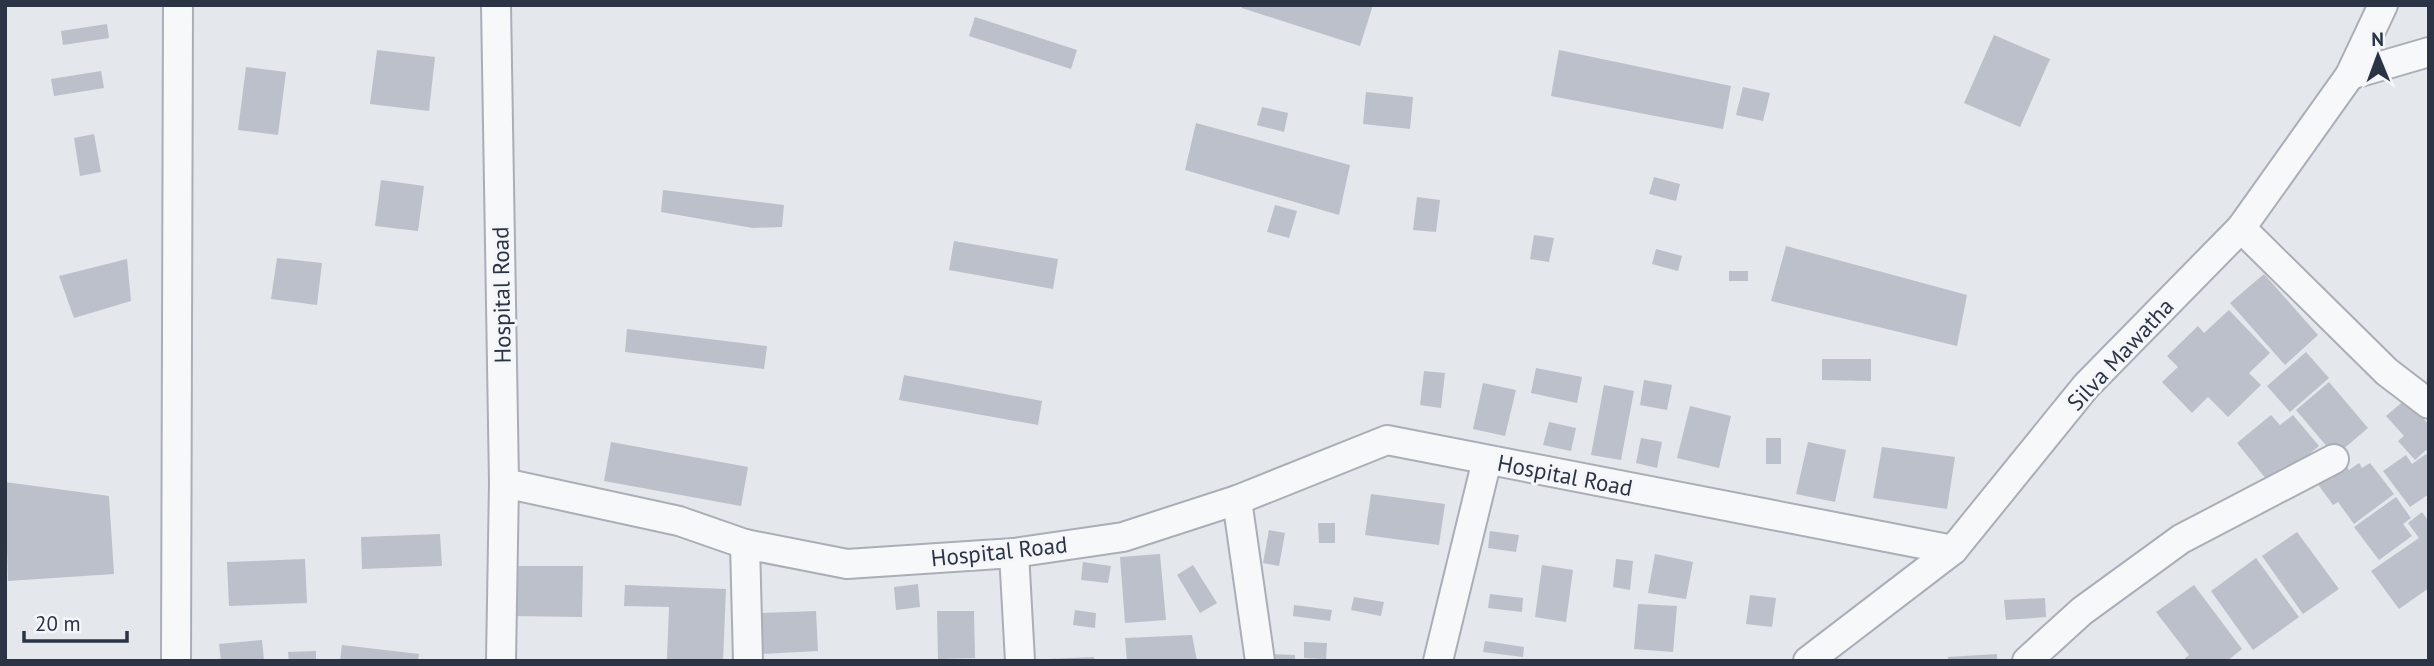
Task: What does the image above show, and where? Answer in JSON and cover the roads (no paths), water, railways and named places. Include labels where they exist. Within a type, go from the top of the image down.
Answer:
[{"type":"street","points":[[176,661],[177,5]]},
{"type":"street","name":"Hospital Road","points":[[496,5],[504,483],[679,521],[745,544],[847,564],[1014,553],[1123,537],[1237,500],[1387,440],[1953,550]]},
{"type":"street","name":"Silva Mawatha","points":[[1808,661],[1953,550],[2086,386],[2241,228],[2350,75],[2382,5]]},
{"type":"street","points":[[2350,75],[2429,52]]},
{"type":"street","points":[[2241,228],[2387,372],[2429,404]]},
{"type":"street","points":[[2027,661],[2082,611],[2181,539],[2334,459]]},
{"type":"street","points":[[1438,661],[1487,460]]},
{"type":"street","points":[[501,661],[504,483]]},
{"type":"street","points":[[1237,500],[1260,661]]},
{"type":"street","points":[[745,544],[748,661]]},
{"type":"street","points":[[1014,553],[1020,661]]}]
